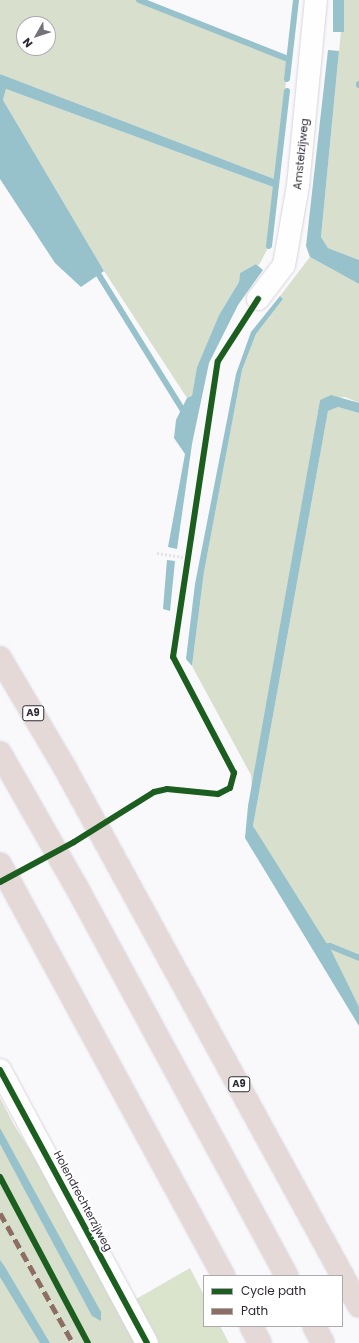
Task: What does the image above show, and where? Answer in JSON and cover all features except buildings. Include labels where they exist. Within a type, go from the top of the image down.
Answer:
[{"type":"highway","name":"A9","points":[[0,658],[65,768],[342,1275]]},
{"type":"highway","points":[[0,752],[76,886],[286,1275]]},
{"type":"highway","points":[[0,864],[223,1275]]},
{"type":"highway","name":"A9","points":[[343,1277],[359,1306]]},
{"type":"highway","points":[[252,1327],[260,1343]]},
{"type":"highway","points":[[315,1327],[323,1343]]},
{"type":"street","name":"Amstelzijweg","points":[[258,299],[284,265],[298,186],[316,0]]},
{"type":"street","name":"Holendrechterzijweg","points":[[0,1070],[147,1343]]},
{"type":"path","points":[[187,566],[190,550]]},
{"type":"path","points":[[157,553],[188,558]]},
{"type":"green space","points":[[0,0],[138,0],[288,59],[277,180],[0,74]]},
{"type":"green space","points":[[344,0],[359,0],[359,260],[328,248],[321,237]]},
{"type":"green space","points":[[6,89],[276,188],[269,246],[259,265],[256,264],[240,273],[239,282],[219,315],[197,367],[192,397],[187,398],[104,271],[3,100]]},
{"type":"green space","points":[[310,257],[359,284],[359,403],[345,397],[320,400],[252,789],[251,775],[192,666],[204,572],[242,370],[256,334],[283,299],[280,296]]},
{"type":"green space","points":[[338,407],[359,413],[359,1007],[253,826],[328,411]]},
{"type":"green space","points":[[0,1098],[14,1125],[154,1343],[0,1343]]},
{"type":"green space","points":[[190,1268],[203,1293],[203,1327],[221,1327],[229,1343],[152,1343],[131,1302]]},
{"type":"water","points":[[333,0],[344,0],[344,32],[333,32]]},
{"type":"water","points":[[328,50],[339,51],[321,237],[328,248],[359,260],[359,284],[310,257],[306,246]]},
{"type":"water","points":[[0,74],[277,180],[276,188],[6,89],[3,100],[104,271],[81,287],[55,263],[0,179]]},
{"type":"water","points":[[256,264],[263,270],[238,305],[209,363],[192,444],[177,549],[168,547],[185,454],[174,438],[176,420],[187,398],[192,396],[197,367],[219,315],[239,282],[240,273]]},
{"type":"water","points":[[280,296],[283,299],[256,334],[242,370],[204,572],[192,666],[186,659],[195,584],[236,374],[251,332]]},
{"type":"water","points":[[331,395],[359,403],[359,413],[338,407],[328,411],[253,826],[332,952],[359,1007],[359,1026],[245,838],[248,806],[320,400]]},
{"type":"water","points":[[167,560],[175,561],[170,611],[163,609]]},
{"type":"water","points":[[0,1128],[101,1312],[101,1321],[92,1316],[0,1144]]},
{"type":"water","points":[[0,1260],[50,1343],[40,1343],[0,1277]]},
{"type":"waterway","points":[[139,0],[288,59]]},
{"type":"waterway","points":[[287,79],[296,0]]},
{"type":"waterway","points":[[269,246],[287,91]]},
{"type":"waterway","points":[[94,267],[185,414]]},
{"type":"waterway","points":[[321,947],[330,946],[359,958]]},
{"type":"marked path","points":[[0,1213],[73,1343]]},
{"type":"cycle path","points":[[0,882],[74,842],[154,792],[167,789],[218,794],[230,788],[234,773],[173,657],[218,361],[258,299]]},
{"type":"cycle path","points":[[0,1070],[147,1343]]},
{"type":"cycle path","points":[[0,1177],[88,1343]]}]
